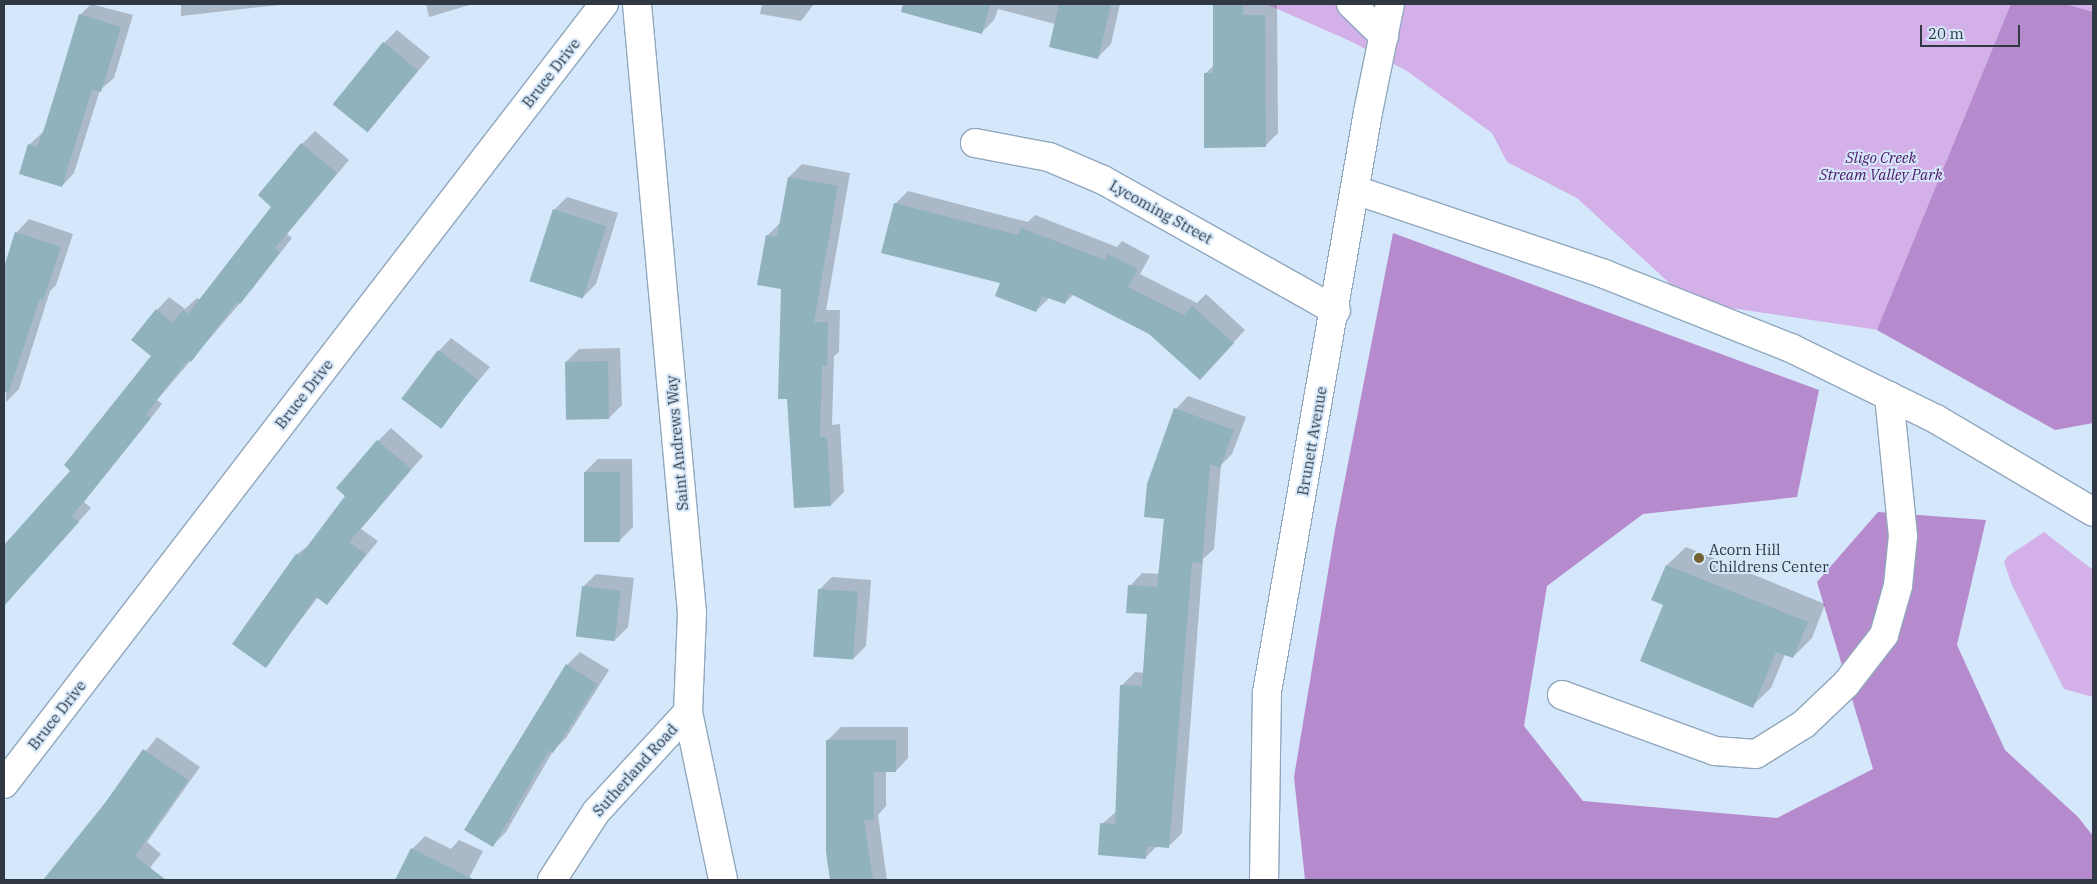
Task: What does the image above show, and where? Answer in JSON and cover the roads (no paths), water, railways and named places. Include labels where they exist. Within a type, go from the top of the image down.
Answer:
[{"type":"street","name":"Bruce Drive","points":[[4,784],[604,4]]},
{"type":"street","name":"Saint Andrews Way","points":[[637,4],[692,613],[688,712],[723,880]]},
{"type":"street","points":[[1351,4],[1384,36]]},
{"type":"street","name":"Brunett Avenue","points":[[1264,880],[1267,692],[1336,310],[1355,190],[1390,4]]},
{"type":"street","name":"Lycoming Street","points":[[975,143],[1049,157],[1103,180],[1336,310]]},
{"type":"street","points":[[1355,190],[1604,274],[1791,348],[1936,419],[2093,512]]},
{"type":"street","points":[[1562,695],[1715,751],[1756,754],[1804,724],[1846,684],[1884,635],[1898,586],[1903,536],[1889,396]]},
{"type":"street","name":"Sutherland Road","points":[[552,880],[596,812],[688,712]]},
{"type":"place","name":"Acorn Hill Childrens Center","points":[[1699,558]]},
{"type":"park label","name":"Sligo Creek Stream Valley Park","points":[[1881,166]]}]
